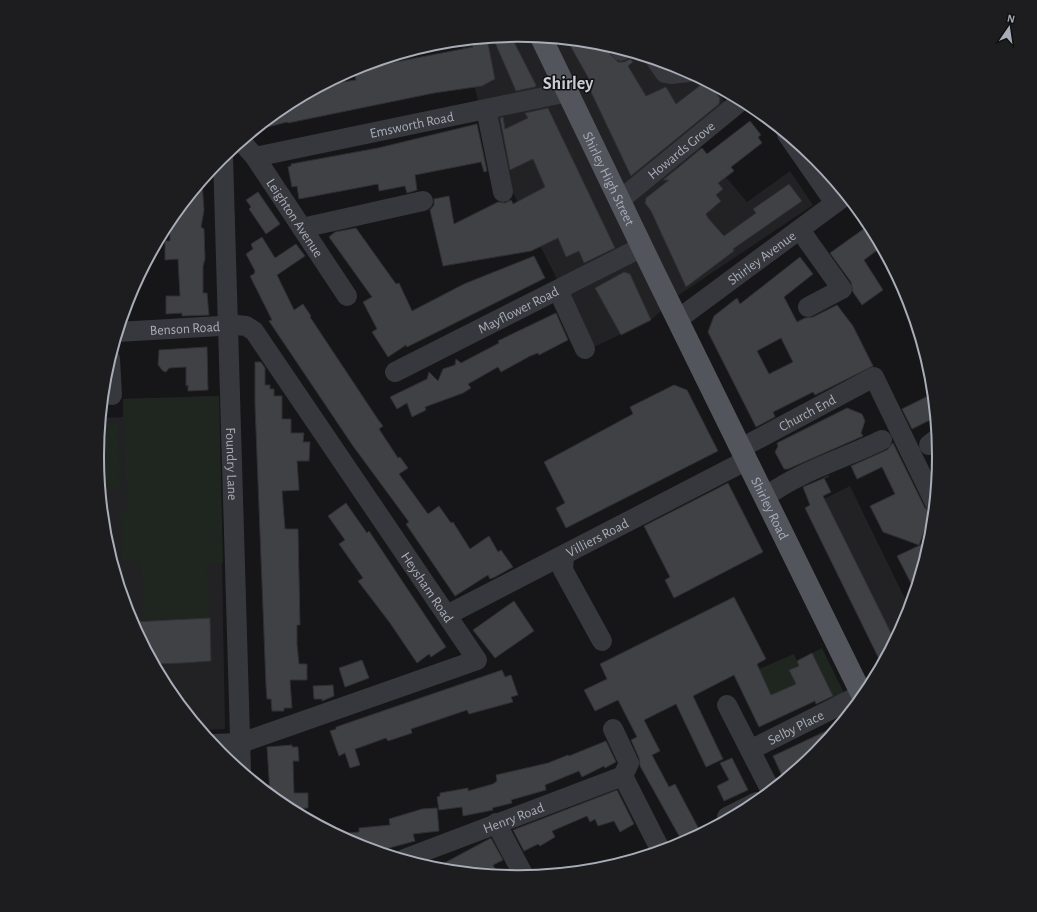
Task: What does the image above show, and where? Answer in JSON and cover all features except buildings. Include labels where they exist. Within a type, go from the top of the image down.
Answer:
[{"type":"main road","name":"Shirley High Street","points":[[544,43],[678,320]]},
{"type":"main road","name":"Shirley Road","points":[[678,320],[860,690]]},
{"type":"street","points":[[661,68],[665,73],[676,73]]},
{"type":"street","name":"Emsworth Road","points":[[255,157],[568,92]]},
{"type":"street","name":"Howards Grove","points":[[620,200],[732,101]]},
{"type":"street","points":[[486,109],[503,192]]},
{"type":"street","name":"Leighton Avenue","points":[[245,146],[255,157],[347,296]]},
{"type":"street","points":[[812,164],[841,199]]},
{"type":"street","name":"Foundry Lane","points":[[223,166],[241,762]]},
{"type":"street","name":"Shirley Avenue","points":[[678,320],[841,199]]},
{"type":"street","points":[[302,228],[423,201]]},
{"type":"street","points":[[800,230],[842,289],[808,307]]},
{"type":"street","name":"Mayflower Road","points":[[395,372],[642,248]]},
{"type":"street","points":[[558,290],[584,349]]},
{"type":"street","name":"Benson Road","points":[[124,332],[227,325]]},
{"type":"street","name":"Heysham Road","points":[[227,325],[244,325],[254,332],[477,660],[241,743]]},
{"type":"street","name":"Church End","points":[[744,454],[874,378],[931,494]]},
{"type":"street","points":[[111,380],[112,395]]},
{"type":"street","points":[[765,497],[777,487],[806,473],[854,454],[882,440]]},
{"type":"street","name":"Villiers Road","points":[[447,615],[564,555],[744,454]]},
{"type":"street","points":[[564,555],[563,570],[602,641]]},
{"type":"street","name":"Selby Place","points":[[750,750],[853,699]]},
{"type":"street","name":"Selby Place","points":[[727,704],[768,786]]},
{"type":"street","points":[[613,729],[629,763],[623,776],[657,846]]},
{"type":"street","points":[[221,744],[241,743]]},
{"type":"street","name":"Henry Road","points":[[411,856],[623,776]]},
{"type":"street","points":[[496,823],[521,870]]},
{"type":"shaded area","points":[[491,43],[546,43],[599,50],[626,56],[677,74],[720,94],[724,102],[692,139],[747,202],[790,171],[813,205],[679,295],[652,319],[588,350],[561,287],[508,183],[478,101],[469,64],[462,46]]},
{"type":"shaded area","points":[[219,396],[225,729],[208,730],[174,686],[147,639],[126,589],[112,537],[105,483],[104,456],[106,418],[123,417],[123,399]]},
{"type":"shaded area","points":[[219,396],[223,563],[207,563],[210,618],[192,619],[192,624],[182,620],[145,621],[141,561],[122,562],[120,510],[127,510],[123,399]]},
{"type":"shaded area","points":[[106,424],[118,424],[120,489],[106,490],[104,456]]},
{"type":"shaded area","points":[[850,486],[906,601],[890,639],[879,659],[805,508]]},
{"type":"shaded area","points":[[822,648],[844,693],[834,698],[812,653]]},
{"type":"shaded area","points":[[794,654],[799,666],[790,670],[796,684],[771,695],[759,669]]},
{"type":"district","name":"Shirley","points":[[568,83]]}]
